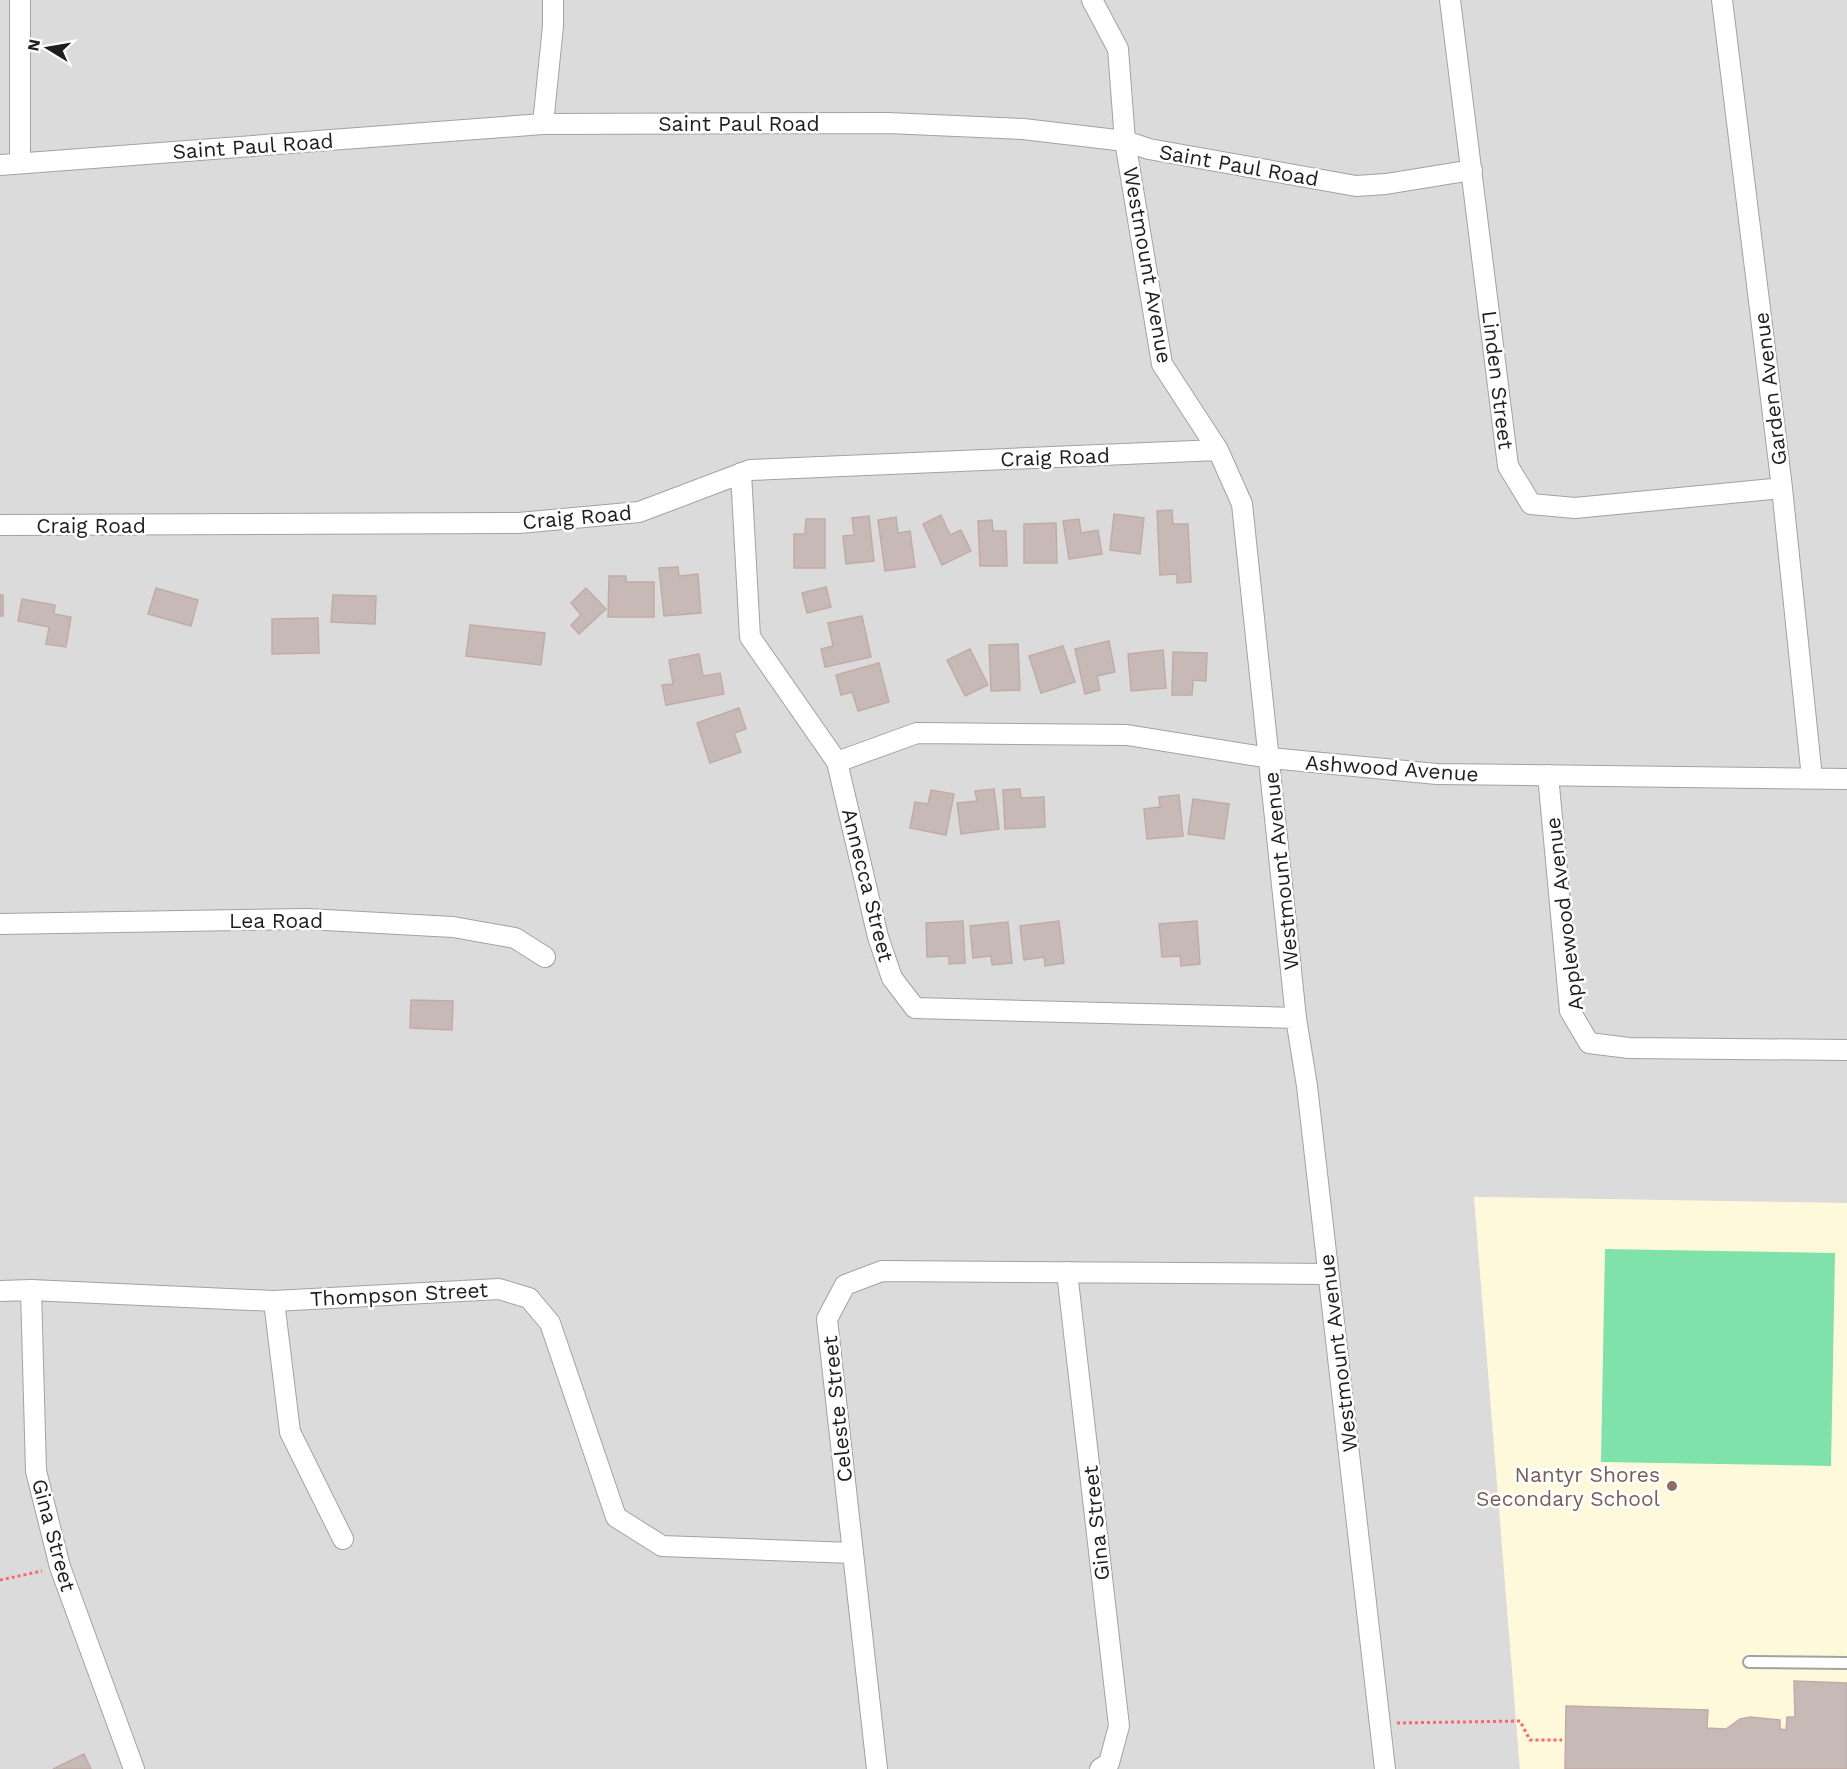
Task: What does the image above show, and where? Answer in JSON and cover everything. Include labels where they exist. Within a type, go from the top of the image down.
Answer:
[{"type":"street","points":[[20,0],[20,163]]},
{"type":"street","points":[[543,124],[553,26],[553,0]]},
{"type":"street","name":"Westmount Avenue","points":[[1092,0],[1118,49],[1125,141],[1162,364],[1218,450],[1242,504],[1296,1018],[1307,1086],[1385,1769]]},
{"type":"street","name":"Linden Street","points":[[1450,0],[1508,466],[1531,504],[1575,508],[1782,488]]},
{"type":"street","name":"Garden Avenue","points":[[1722,0],[1782,488],[1812,778]]},
{"type":"street","name":"Saint Paul Road","points":[[0,165],[543,124],[888,123],[1023,129],[1125,141],[1149,149],[1356,186],[1386,184],[1472,170]]},
{"type":"street","name":"Craig Road","points":[[0,525],[519,523],[639,512],[750,470],[1218,450]]},
{"type":"street","name":"Annecca Street","points":[[741,473],[750,637],[837,762],[878,937],[892,978],[915,1008],[1296,1018]]},
{"type":"street","name":"Ashwood Avenue","points":[[837,762],[917,733],[1127,735],[1270,758],[1437,774],[1847,779]]},
{"type":"street","name":"Applewood Avenue","points":[[1548,775],[1570,1011],[1589,1043],[1629,1048],[1847,1050]]},
{"type":"street","name":"Lea Road","points":[[0,924],[307,919],[442,927],[514,938],[545,957]]},
{"type":"street","name":"Celeste Street","points":[[877,1769],[827,1319],[845,1284],[882,1271],[1328,1274]]},
{"type":"street","name":"Gina Street","points":[[1067,1272],[1119,1726],[1109,1763],[1100,1769]]},
{"type":"street","name":"Thompson Street","points":[[0,1291],[31,1290],[274,1301],[499,1289],[529,1298],[550,1323],[615,1517],[662,1546],[853,1552]]},
{"type":"street","name":"Gina Street","points":[[31,1290],[36,1471],[60,1567],[134,1769]]},
{"type":"street","points":[[274,1301],[290,1432],[343,1539]]},
{"type":"lane","points":[[1749,1662],[1847,1663]]},
{"type":"path","points":[[0,1580],[60,1567]]},
{"type":"path","points":[[1380,1724],[1520,1721],[1530,1740],[1562,1740]]},
{"type":"shaded area","points":[[0,0],[1847,0],[1847,1203],[1474,1197],[1520,1769],[0,1769]]},
{"type":"shaded area","name":"Nantyr Shores Secondary School","points":[[1474,1197],[1847,1203],[1847,1769],[1520,1769]]},
{"type":"green space","points":[[1605,1249],[1835,1253],[1831,1466],[1601,1462]]},
{"type":"building","points":[[1172,510],[1173,524],[1188,524],[1191,582],[1177,583],[1177,574],[1160,575],[1157,511]]},
{"type":"building","points":[[1114,514],[1144,518],[1140,554],[1110,550]]},
{"type":"building","points":[[941,515],[950,535],[961,530],[971,551],[942,565],[923,524]]},
{"type":"building","points":[[869,516],[874,561],[846,564],[843,536],[854,535],[852,518]]},
{"type":"building","points":[[896,517],[898,533],[910,531],[915,567],[885,571],[878,520]]},
{"type":"building","points":[[806,519],[825,519],[825,568],[794,568],[794,534],[805,534]]},
{"type":"building","points":[[1079,519],[1081,533],[1098,530],[1102,554],[1069,559],[1063,521]]},
{"type":"building","points":[[992,520],[993,531],[1006,531],[1007,566],[980,566],[978,521]]},
{"type":"building","points":[[1056,523],[1057,563],[1024,563],[1024,524]]},
{"type":"building","points":[[678,567],[679,576],[698,574],[701,613],[664,616],[659,568]]},
{"type":"building","points":[[609,576],[626,576],[626,582],[654,582],[654,617],[608,617]]},
{"type":"building","points":[[826,587],[831,607],[807,613],[802,593]]},
{"type":"building","points":[[156,588],[198,600],[191,626],[148,614]]},
{"type":"building","points":[[586,588],[606,609],[579,634],[571,625],[581,615],[571,603]]},
{"type":"building","points":[[0,595],[3,595],[3,616],[0,616]]},
{"type":"building","points":[[333,595],[376,596],[375,624],[331,622]]},
{"type":"building","points":[[22,599],[55,605],[54,614],[71,617],[66,647],[46,644],[49,627],[18,621]]},
{"type":"building","points":[[862,616],[871,657],[825,667],[821,649],[833,646],[828,623]]},
{"type":"building","points":[[318,618],[319,653],[272,654],[272,619]]},
{"type":"building","points":[[470,625],[545,633],[541,665],[466,656]]},
{"type":"building","points":[[1109,641],[1115,672],[1097,676],[1100,690],[1085,694],[1075,649]]},
{"type":"building","points":[[1018,644],[1020,690],[991,691],[989,645]]},
{"type":"building","points":[[1063,646],[1075,682],[1041,693],[1029,656]]},
{"type":"building","points":[[970,649],[988,685],[965,696],[947,660]]},
{"type":"building","points":[[1163,650],[1166,688],[1131,691],[1128,654]]},
{"type":"building","points":[[1173,652],[1207,653],[1206,681],[1193,680],[1192,695],[1172,695]]},
{"type":"building","points":[[699,654],[703,676],[720,673],[724,694],[666,705],[662,685],[673,684],[669,660]]},
{"type":"building","points":[[879,663],[889,702],[858,711],[852,692],[841,695],[836,675]]},
{"type":"building","points":[[739,708],[746,729],[734,733],[741,752],[710,763],[697,723]]},
{"type":"building","points":[[994,789],[999,829],[961,834],[957,803],[977,801],[975,791]]},
{"type":"building","points":[[1020,789],[1021,798],[1044,797],[1045,827],[1005,829],[1003,790]]},
{"type":"building","points":[[931,790],[954,794],[946,835],[910,828],[915,802],[928,804]]},
{"type":"building","points":[[1179,795],[1183,836],[1147,839],[1144,809],[1160,807],[1159,797]]},
{"type":"building","points":[[1193,799],[1229,804],[1224,839],[1188,834]]},
{"type":"building","points":[[963,921],[965,963],[949,964],[949,956],[927,957],[926,923]]},
{"type":"building","points":[[1059,921],[1064,963],[1045,966],[1044,957],[1024,960],[1020,926]]},
{"type":"building","points":[[1197,921],[1200,964],[1181,966],[1180,956],[1162,957],[1159,924]]},
{"type":"building","points":[[1008,922],[1012,963],[992,965],[991,956],[973,958],[970,926]]},
{"type":"building","points":[[411,1000],[453,1001],[452,1030],[410,1028]]},
{"type":"building","points":[[1794,1681],[1847,1683],[1847,1769],[1565,1769],[1566,1706],[1708,1710],[1707,1728],[1726,1729],[1740,1719],[1750,1717],[1780,1720],[1780,1729],[1786,1730],[1787,1717],[1795,1717]]},
{"type":"building","points":[[84,1754],[91,1769],[53,1769]]},
{"type":"place","name":"Nantyr Shores Secondary School","points":[[1672,1486]]}]
